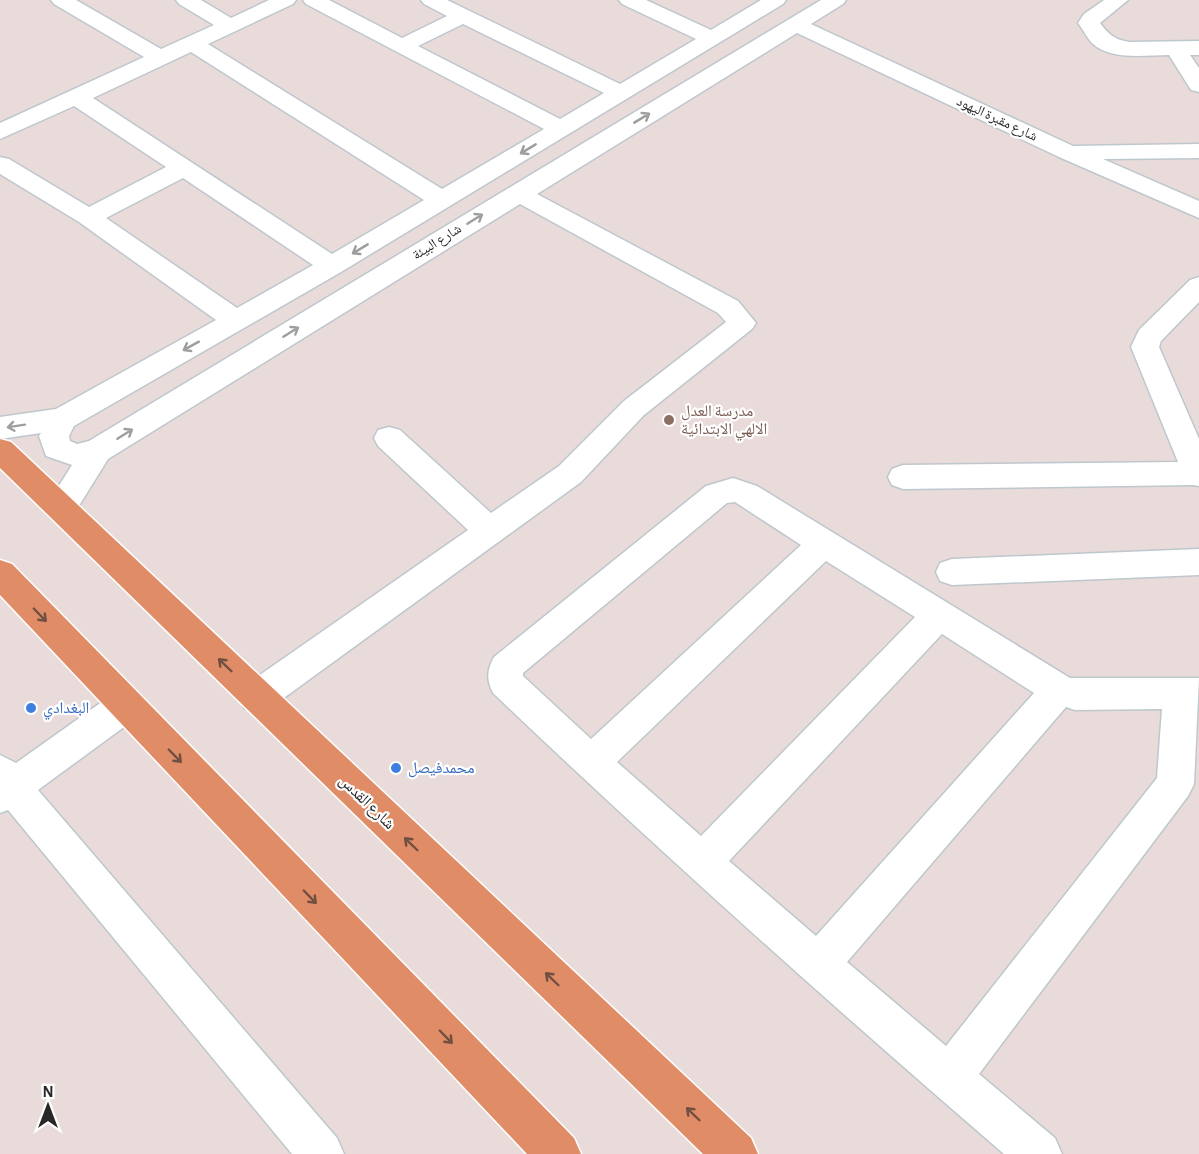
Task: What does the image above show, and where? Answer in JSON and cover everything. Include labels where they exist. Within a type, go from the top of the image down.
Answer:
[{"type":"main road","name":"شارع القدس","points":[[0,450],[735,1154]]},
{"type":"main road","points":[[0,573],[558,1154]]},
{"type":"street","points":[[61,0],[160,58]]},
{"type":"street","points":[[186,0],[230,26]]},
{"type":"street","points":[[5,125],[76,97],[286,0]]},
{"type":"street","points":[[313,0],[561,129]]},
{"type":"street","points":[[431,0],[621,93]]},
{"type":"street","points":[[629,0],[712,38]]},
{"type":"street","name":"شارع البيئة","points":[[0,428],[63,418],[332,266],[776,0]]},
{"type":"street","name":"شارع البيئة","points":[[61,508],[97,451],[836,0]]},
{"type":"street","points":[[1118,0],[1091,18],[1089,23],[1101,40],[1130,49],[1199,48]]},
{"type":"street","points":[[402,46],[464,16]]},
{"type":"street","name":"شارع مقبرة اليهود","points":[[796,25],[1067,152],[1199,210]]},
{"type":"street","points":[[192,44],[442,200]]},
{"type":"street","points":[[1175,48],[1199,85]]},
{"type":"street","points":[[76,97],[332,266]]},
{"type":"street","points":[[1067,152],[1199,151]]},
{"type":"street","points":[[0,164],[88,218],[236,321]]},
{"type":"street","points":[[88,218],[184,168]]},
{"type":"street","points":[[257,697],[570,474],[634,408],[742,323],[728,307],[517,194]]},
{"type":"street","points":[[903,477],[1199,474],[1145,347],[1149,337],[1199,286]]},
{"type":"street","points":[[63,418],[54,436],[57,448],[75,455],[97,451]]},
{"type":"street","points":[[389,438],[490,531]]},
{"type":"street","points":[[949,1077],[1175,784],[1190,693],[1075,694],[1059,690],[746,494],[733,490],[717,494],[506,667],[505,682],[591,763],[818,965],[1039,1154]]},
{"type":"street","points":[[591,763],[824,543]]},
{"type":"street","points":[[952,572],[1199,562]]},
{"type":"street","points":[[703,861],[939,615]]},
{"type":"street","points":[[818,965],[1059,690]]},
{"type":"street","points":[[126,705],[4,785],[321,1154]]},
{"type":"place","name":"مدرسة العدل الالهي الابتدائية","points":[[669,420]]},
{"type":"place","name":"البغدادي","points":[[31,708]]},
{"type":"place","name":"محمدفيصل","points":[[396,768]]}]
